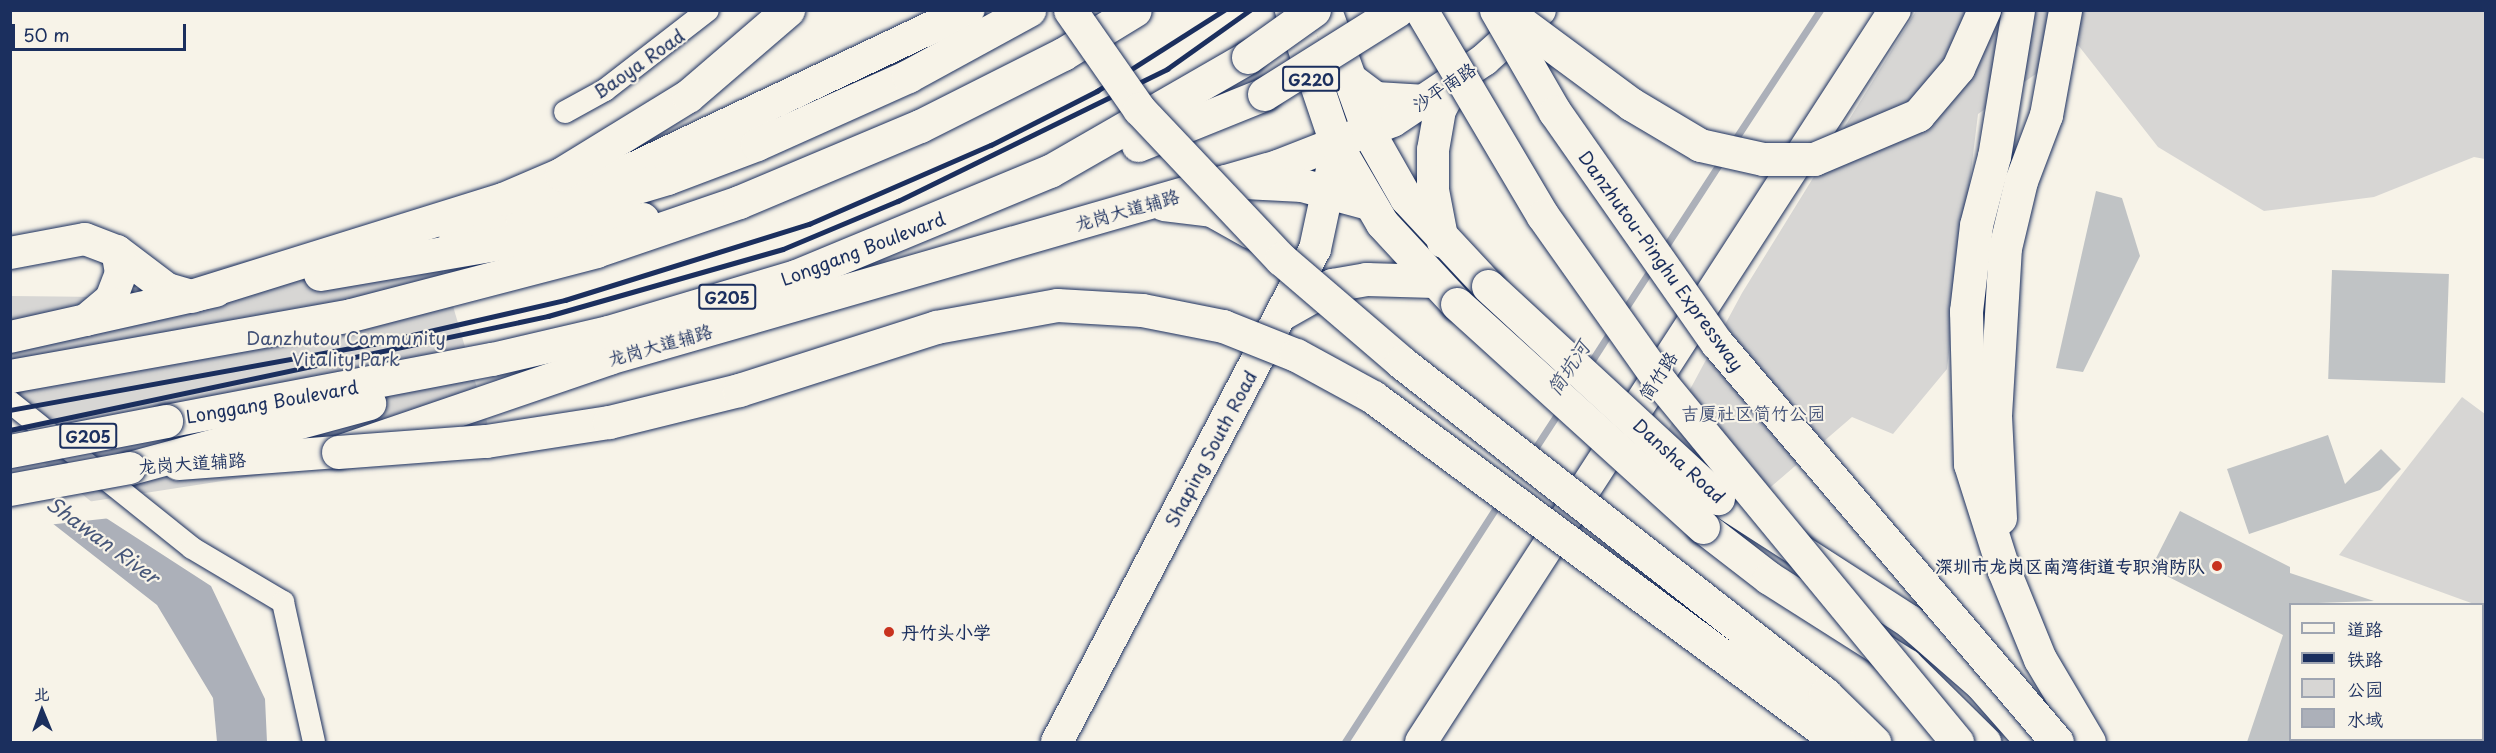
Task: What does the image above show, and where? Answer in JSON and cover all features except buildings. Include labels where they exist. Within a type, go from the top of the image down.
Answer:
[{"type":"main road","points":[[191,296],[503,199],[561,174],[688,96],[788,10]]},
{"type":"main road","points":[[522,221],[969,10]]},
{"type":"main road","points":[[10,337],[522,221],[667,178],[757,144],[908,76],[1029,10]]},
{"type":"main road","points":[[1070,10],[1139,109],[1281,259],[1401,362],[1825,694],[1874,742]]},
{"type":"main road","points":[[10,376],[351,315],[596,251],[739,202],[920,126],[1063,54],[1135,10]]},
{"type":"main road","name":"G220","points":[[1291,10],[1337,146]]},
{"type":"main road","name":"Longgang Boulevard","points":[[10,451],[492,359],[608,332],[796,276],[1050,171],[1248,57],[1314,10]]},
{"type":"main road","name":"G220","points":[[1325,10],[1349,88],[1369,133]]},
{"type":"main road","points":[[1050,171],[1135,146],[1264,94],[1398,10]]},
{"type":"main road","points":[[1421,10],[1543,216],[1662,384],[1957,742]]},
{"type":"main road","name":"Danzhutou-Pinghu Expressway","points":[[1496,10],[1554,112],[1717,343],[2057,742]]},
{"type":"main road","points":[[1504,10],[1631,104],[1700,145],[1763,159],[1814,159],[1918,115],[1958,68],[1984,10]]},
{"type":"main road","name":"沙平南路","points":[[1337,146],[1369,133],[1426,100],[1458,78],[1540,10]]},
{"type":"main road","name":"简竹路","points":[[1421,742],[1895,10]]},
{"type":"main road","points":[[2018,10],[1994,156],[1976,225],[1966,310],[1970,464],[2004,571],[2040,659],[2089,742]]},
{"type":"main road","points":[[2004,571],[1995,415],[1996,321],[2005,248],[2021,181],[2046,115],[2065,10]]},
{"type":"main road","points":[[1443,242],[1433,190],[1433,150],[1440,110],[1458,78]]},
{"type":"main road","points":[[1349,88],[1376,98],[1426,100]]},
{"type":"main road","name":"Dansha Road","points":[[1369,133],[1391,177],[1443,242],[1710,512],[1768,578],[1906,665],[1984,742]]},
{"type":"main road","name":"龙岗大道辅路","points":[[10,490],[130,468],[338,452],[609,359],[1226,181],[1337,146]]},
{"type":"main road","name":"Shaping South Road","points":[[1057,742],[1316,249],[1331,191],[1337,146]]},
{"type":"main road","name":"Dansha Road","points":[[1337,146],[1368,203],[1445,292],[1710,512],[1909,621],[1982,685],[2032,742]]},
{"type":"main road","points":[[1226,181],[1331,191],[1368,203]]},
{"type":"main road","points":[[10,253],[85,238],[117,251],[167,289],[191,296],[739,202]]},
{"type":"main road","points":[[1124,210],[1196,207],[1241,225],[1271,260],[1281,314],[1332,285],[1366,279],[1445,292]]},
{"type":"main road","points":[[85,321],[111,299],[121,273],[117,251]]},
{"type":"main road","points":[[338,452],[486,441],[609,422],[739,390],[936,327],[1057,305],[1142,310],[1223,326],[1296,355],[1373,397],[1839,742]]},
{"type":"main road","points":[[130,468],[413,390],[492,359]]},
{"type":"street","name":"Baoya Road","points":[[565,112],[605,90],[708,10]]},
{"type":"street","points":[[10,402],[192,548],[283,602],[314,742]]},
{"type":"green space","name":"吉厦社区简竹公园","points":[[1916,11],[2485,11],[2485,159],[2474,157],[2374,197],[2264,211],[2158,147],[2078,45],[1978,114],[1947,369],[1893,434],[1852,417],[1743,511],[1666,434],[1742,293]]},
{"type":"green space","name":"Danzhutou Community Vitality Park","points":[[426,214],[492,439],[68,505],[11,408],[11,296],[103,297]]},
{"type":"green space","points":[[2462,397],[2485,414],[2485,608],[2484,603],[2471,603],[2339,555]]},
{"type":"water","name":"Shawan River","points":[[10,438],[106,518],[211,586],[265,699],[267,742],[217,742],[213,698],[157,605],[11,491]]},
{"type":"pier","points":[[10,435],[111,518],[47,525],[10,495]]},
{"type":"waterway","name":"简坑河","points":[[1732,144],[1820,10]]},
{"type":"waterway","name":"简坑河","points":[[1664,249],[1723,158]]},
{"type":"waterway","name":"简坑河","points":[[1623,312],[1653,266]]},
{"type":"waterway","name":"简坑河","points":[[1589,365],[1612,329]]},
{"type":"waterway","name":"简坑河","points":[[1532,453],[1560,410]]},
{"type":"waterway","name":"简坑河","points":[[1345,742],[1499,503]]},
{"type":"railway","points":[[10,410],[373,344],[565,300],[809,224],[991,145],[1097,91],[1224,10]]},
{"type":"railway","points":[[10,430],[548,316],[783,249],[898,201],[1167,69],[1250,10]]},
{"type":"place","name":"深圳市龙岗区南湾街道专职消防队","points":[[2217,566]]},
{"type":"place","name":"丹竹头小学","points":[[889,632]]}]
